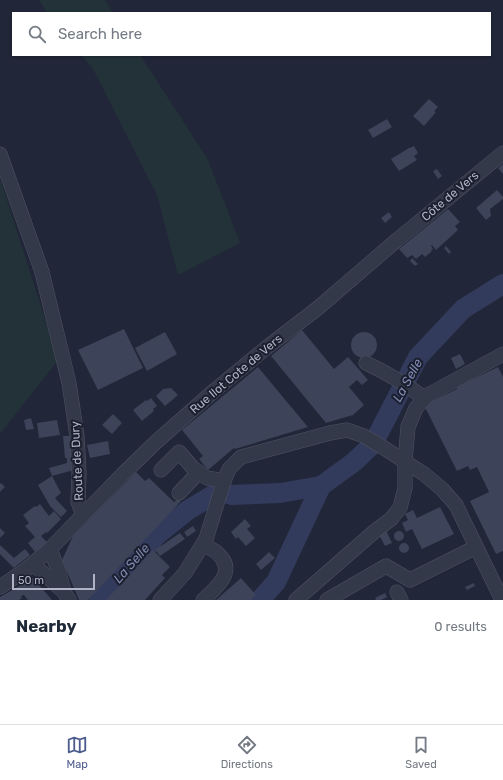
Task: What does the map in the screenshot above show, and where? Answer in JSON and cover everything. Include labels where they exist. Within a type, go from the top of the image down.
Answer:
[{"type":"street","name":"Côte de Vers","points":[[397,240],[503,153]]},
{"type":"street","name":"Route de Dury","points":[[0,154],[42,272],[69,383],[77,436],[79,473],[78,502],[83,515]]},
{"type":"street","name":"Rue Ilot Cote de Vers","points":[[0,587],[50,550],[156,442],[266,348],[318,308],[397,240]]},
{"type":"street","points":[[296,600],[374,531],[391,519],[400,508],[406,488],[405,461],[408,428],[416,408],[424,398],[503,354]]},
{"type":"street","points":[[366,363],[388,373],[410,386],[424,398]]},
{"type":"street","points":[[160,600],[185,573],[206,539],[229,469],[241,457],[330,433],[347,430],[364,436],[405,461],[442,489],[456,505],[502,600]]},
{"type":"street","points":[[161,470],[179,452],[193,468],[207,478],[224,484]]},
{"type":"street","points":[[179,492],[199,472]]},
{"type":"street","points":[[203,544],[220,555],[226,563],[226,573],[219,586],[204,600]]},
{"type":"street","points":[[327,600],[386,566],[410,580],[476,548]]},
{"type":"street","points":[[50,550],[60,572],[67,596]]},
{"type":"street","points":[[33,564],[67,596]]},
{"type":"shaded area","points":[[39,0],[105,0],[112,12],[46,12]]},
{"type":"shaded area","points":[[82,56],[141,56],[207,158],[240,243],[178,275],[157,195],[92,67]]},
{"type":"shaded area","points":[[0,178],[58,360],[0,434]]},
{"type":"water","points":[[503,275],[503,294],[485,303],[464,318],[455,305],[484,285]]},
{"type":"building","points":[[429,99],[438,107],[434,111],[436,112],[424,126],[413,116]]},
{"type":"building","points":[[387,119],[392,127],[373,138],[368,130]]},
{"type":"building","points":[[414,146],[418,153],[414,156],[417,160],[399,171],[391,159]]},
{"type":"building","points":[[503,164],[503,174],[498,168]]},
{"type":"building","points":[[437,169],[442,176],[438,179],[433,171]]},
{"type":"building","points":[[497,190],[503,199],[490,209],[491,216],[486,220],[476,208]]},
{"type":"building","points":[[448,209],[460,222],[455,226],[458,230],[436,250],[432,245],[432,251],[425,257],[422,254],[416,259],[412,255],[407,258],[399,249]]},
{"type":"building","points":[[389,212],[392,217],[385,223],[381,218]]},
{"type":"building","points":[[446,246],[451,252],[449,254],[444,248]]},
{"type":"building","points":[[412,258],[418,264],[415,266],[410,261]]},
{"type":"building","points":[[124,329],[143,368],[98,390],[78,350]]},
{"type":"building","points":[[302,330],[334,369],[348,357],[368,380],[362,385],[357,380],[349,387],[364,405],[353,415],[326,423],[271,356]]},
{"type":"building","points":[[165,332],[177,354],[147,371],[135,348]]},
{"type":"building","points":[[364,332],[373,336],[377,345],[373,354],[364,358],[355,354],[351,345],[355,336]]},
{"type":"building","points":[[460,354],[465,364],[456,369],[451,358]]},
{"type":"building","points":[[258,367],[308,427],[235,449],[234,448],[208,470],[199,459],[203,456],[182,430]]},
{"type":"building","points":[[498,367],[503,377],[503,551],[496,554],[470,501],[489,492],[477,467],[470,470],[468,466],[457,471],[424,405],[457,389],[456,387]]},
{"type":"building","points":[[171,388],[178,395],[165,406],[156,396],[163,389]]},
{"type":"building","points":[[151,398],[157,406],[153,409],[154,411],[142,421],[133,410]]},
{"type":"building","points":[[113,414],[122,423],[112,434],[102,425]]},
{"type":"building","points":[[31,418],[34,429],[26,430],[24,420]]},
{"type":"building","points":[[57,420],[60,435],[39,438],[37,423]]},
{"type":"building","points":[[63,436],[72,436],[74,470],[52,476],[49,468],[67,463],[67,458],[65,458]]},
{"type":"building","points":[[108,441],[110,454],[90,458],[87,445]]},
{"type":"building","points":[[136,472],[145,481],[149,478],[174,502],[179,498],[181,501],[88,600],[79,600],[62,560],[73,536]]},
{"type":"building","points":[[52,476],[61,493],[55,498],[67,511],[61,517],[50,506],[38,485]]},
{"type":"building","points":[[1,483],[5,487],[0,492],[0,484]]},
{"type":"building","points":[[40,504],[49,516],[54,511],[61,519],[47,533],[46,532],[41,536],[47,542],[35,552],[28,543],[35,537],[25,526],[29,523],[23,515]]},
{"type":"building","points":[[440,507],[454,534],[422,549],[412,529],[406,532],[402,523],[408,520],[405,514],[413,510],[417,518]]},
{"type":"building","points":[[245,519],[251,526],[247,529],[255,538],[246,546],[238,537],[236,539],[231,532]]},
{"type":"building","points":[[193,526],[196,531],[187,537],[184,532]]},
{"type":"building","points":[[0,528],[5,533],[0,538]]},
{"type":"building","points":[[386,530],[392,543],[385,546],[378,533]]},
{"type":"building","points":[[399,531],[404,536],[399,541],[394,536]]},
{"type":"building","points":[[180,533],[185,539],[160,556],[155,550]]},
{"type":"building","points":[[404,543],[409,548],[404,553],[399,548]]},
{"type":"building","points":[[0,545],[14,558],[25,549],[30,555],[14,568],[0,554]]},
{"type":"building","points":[[153,550],[170,567],[162,575],[165,578],[145,600],[106,600]]},
{"type":"building","points":[[269,552],[275,558],[261,570],[256,564]]},
{"type":"building","points":[[33,578],[52,600],[28,600],[24,595],[21,596],[22,598],[19,600],[0,600],[0,597]]},
{"type":"building","points":[[241,578],[256,595],[251,600],[216,600]]},
{"type":"building","points":[[474,583],[475,586],[467,590],[465,587]]},
{"type":"building","points":[[385,593],[387,597],[381,600],[376,600],[375,598]]},
{"type":"waterway","name":"La Selle","points":[[99,600],[157,535],[188,510],[213,495],[223,492],[232,495],[280,493],[321,486],[354,462],[373,444],[418,357],[463,309],[503,284]]},
{"type":"waterway","name":"La Selle","points":[[260,600],[276,582],[321,486]]}]
